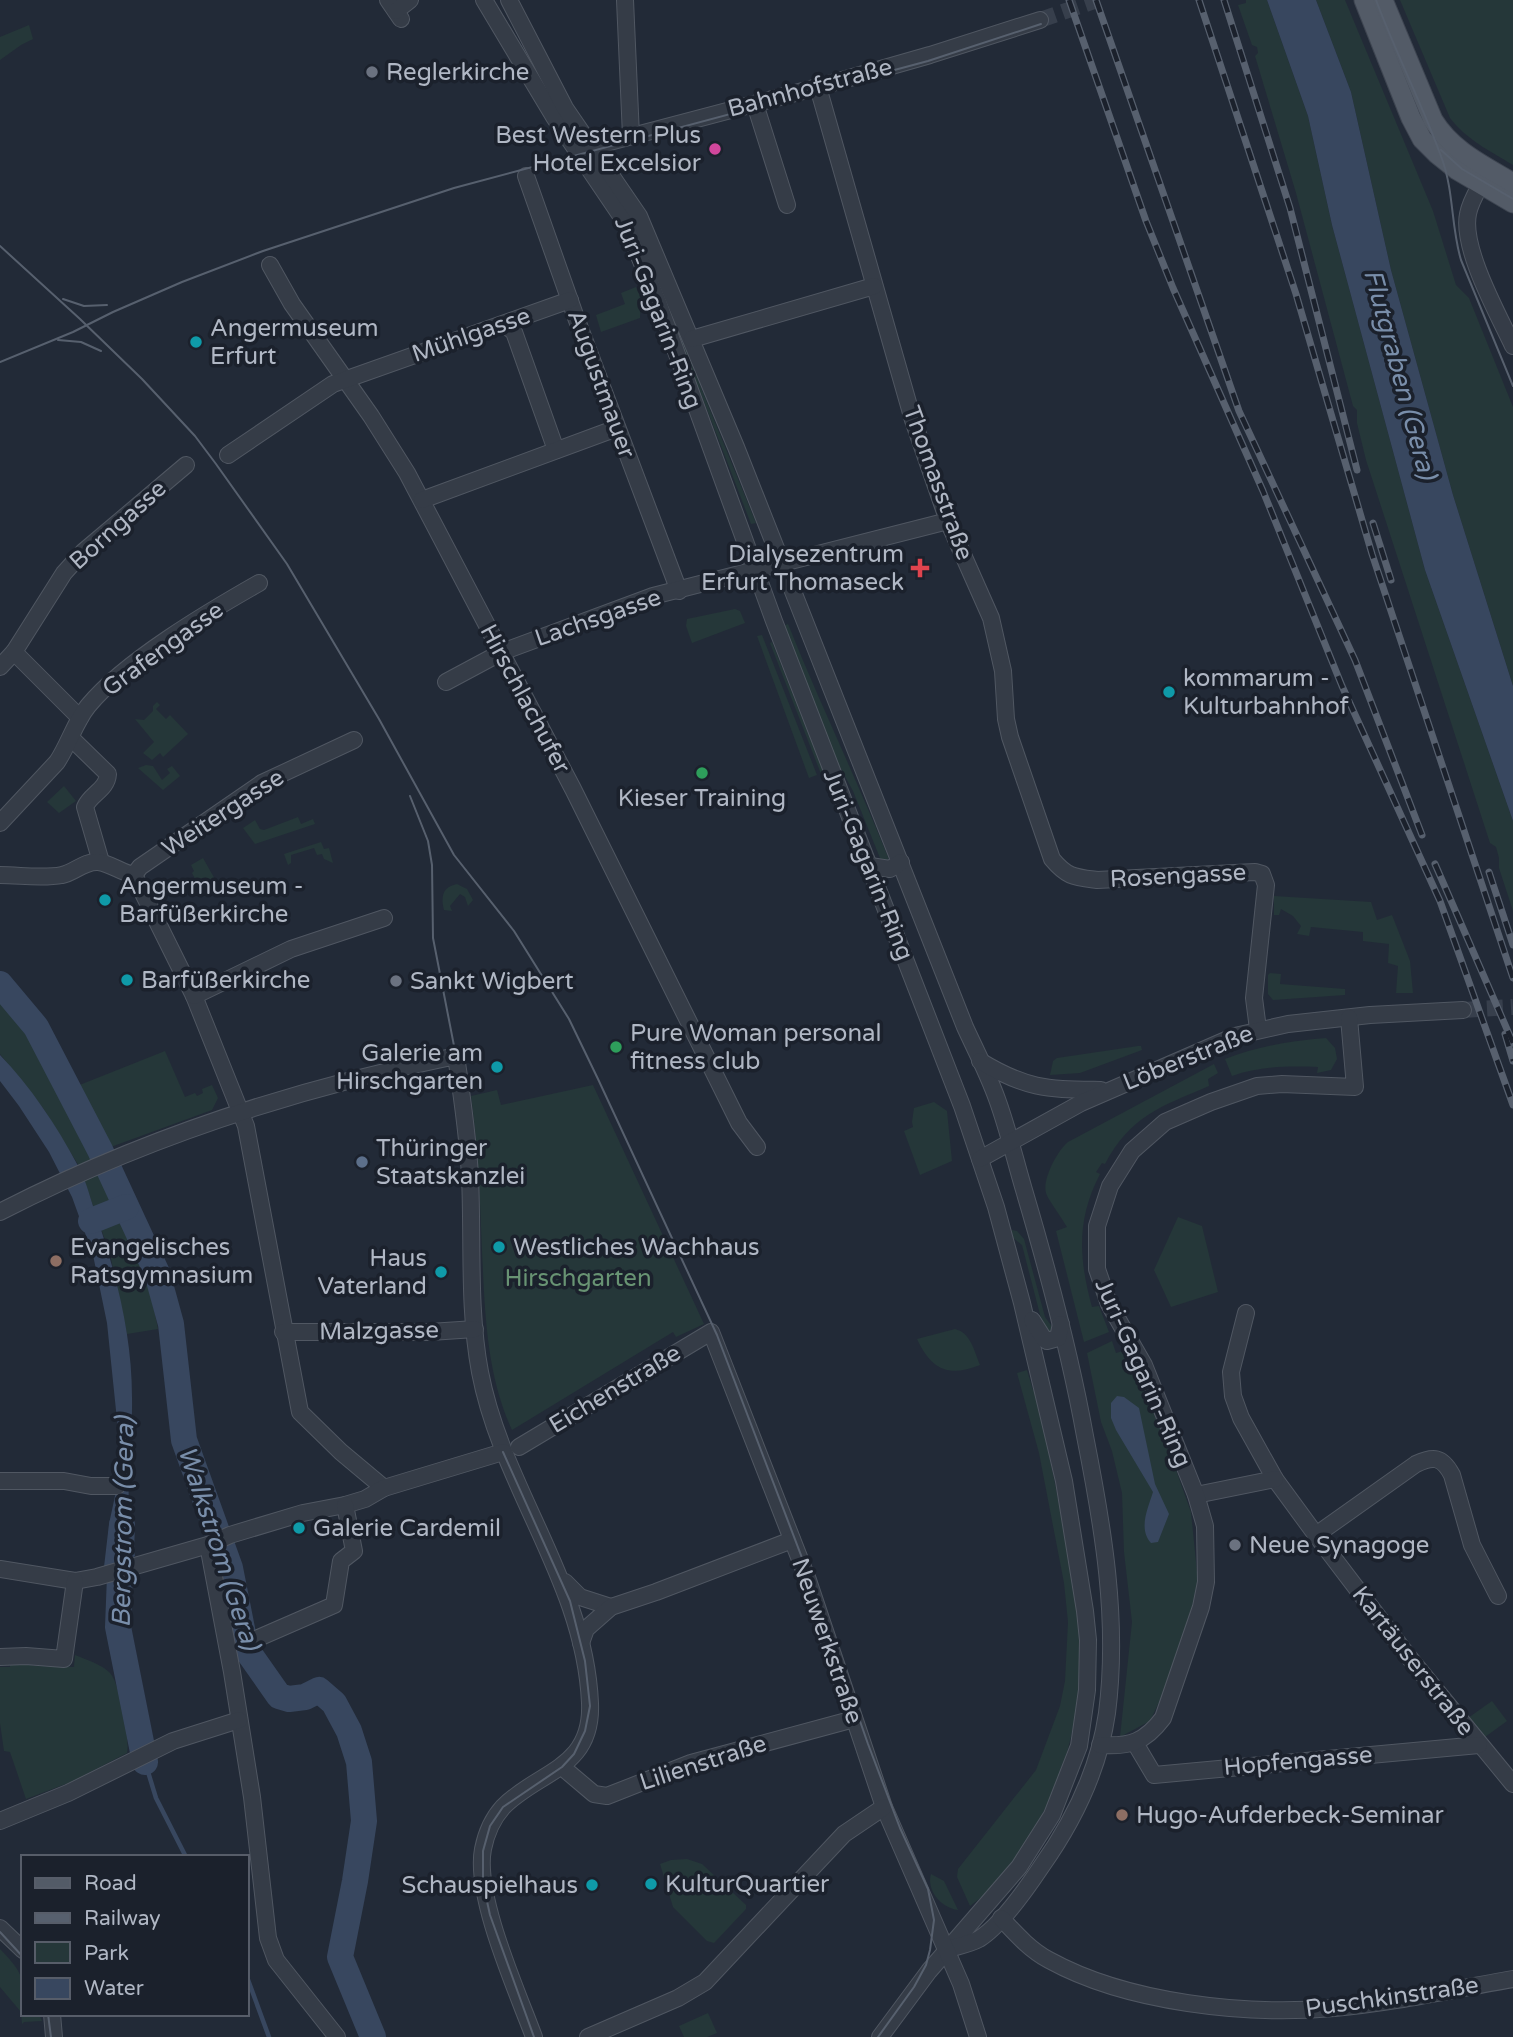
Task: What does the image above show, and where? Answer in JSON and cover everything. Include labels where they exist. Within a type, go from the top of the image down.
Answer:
[{"type":"main road","points":[[1364,0],[1417,131],[1437,154],[1513,203]]},
{"type":"main road","points":[[1382,0],[1433,120],[1441,132],[1461,152],[1513,183]]},
{"type":"street","points":[[395,10],[410,0]]},
{"type":"street","name":"Juri-Gagarin-Ring","points":[[484,0],[554,117],[591,147],[658,302],[756,571],[980,1159],[1022,1303],[1064,1481],[1085,1611],[1089,1664],[1085,1714],[1068,1781],[1052,1815],[1019,1867],[947,1950],[880,2037]]},
{"type":"street","name":"Juri-Gagarin-Ring","points":[[509,0],[565,108],[639,216],[692,339],[998,1101],[1061,1324],[1093,1477],[1111,1607],[1110,1687],[1100,1745],[1077,1810],[1025,1890],[979,1939],[947,1950]]},
{"type":"street","points":[[625,0],[631,136]]},
{"type":"street","name":"Bahnhofstraße","points":[[591,147],[818,87],[1040,20]]},
{"type":"street","name":"Thomasstraße","points":[[818,87],[913,420],[948,521],[991,618],[1003,671],[1010,737],[1052,859],[1064,873]]},
{"type":"street","points":[[755,104],[787,205]]},
{"type":"street","name":"Augustmauer","points":[[526,177],[679,590]]},
{"type":"street","points":[[1481,184],[1468,214],[1468,240],[1513,346]]},
{"type":"street","name":"Hirschlachufer","points":[[270,265],[299,315],[393,450],[422,500],[573,789],[739,1123],[757,1147]]},
{"type":"street","points":[[692,339],[874,286]]},
{"type":"street","name":"Mühlgasse","points":[[228,455],[333,384],[570,300]]},
{"type":"street","points":[[504,324],[514,332],[556,450]]},
{"type":"street","points":[[422,500],[617,428]]},
{"type":"street","name":"Borngasse","points":[[0,667],[14,652],[64,573],[83,552],[186,464]]},
{"type":"street","points":[[756,571],[948,521]]},
{"type":"street","name":"Lachsgasse","points":[[446,682],[502,652],[653,596],[756,571]]},
{"type":"street","name":"Grafengasse","points":[[0,823],[57,762],[80,718],[100,693],[147,655],[259,583]]},
{"type":"street","points":[[14,652],[80,718]]},
{"type":"street","points":[[71,738],[108,774],[106,783],[88,800],[85,807],[101,862]]},
{"type":"street","name":"Weitergasse","points":[[134,875],[140,867],[262,783],[354,740]]},
{"type":"street","points":[[0,875],[58,876],[85,864],[101,862],[134,875],[194,996],[246,1126],[300,1412],[341,1452],[384,1488]]},
{"type":"street","points":[[870,866],[890,869],[901,862]]},
{"type":"street","name":"Rosengasse","points":[[1064,873],[1097,880],[1255,872],[1262,874],[1266,885],[1254,998],[1258,1029]]},
{"type":"street","points":[[194,996],[291,950],[384,918]]},
{"type":"street","name":"Löberstraße","points":[[1010,1142],[1042,1122],[1107,1090],[1210,1045],[1258,1029],[1349,1017],[1463,1010]]},
{"type":"street","name":"Juri-Gagarin-Ring","points":[[1135,1743],[1152,1734],[1163,1718],[1201,1607],[1206,1582],[1205,1526],[1196,1495],[1144,1365],[1110,1304],[1097,1269],[1097,1226],[1110,1186],[1132,1151],[1165,1122],[1257,1086],[1282,1084],[1355,1087],[1349,1017]]},
{"type":"street","points":[[0,1212],[118,1158],[241,1111],[404,1066],[456,1055],[470,1175],[475,1329],[480,1372],[503,1452],[570,1601],[588,1682],[589,1719],[580,1743],[562,1767],[503,1807],[490,1826],[483,1852],[482,1883],[490,1914],[534,2037]]},
{"type":"street","points":[[980,1061],[1010,1078],[1036,1087],[1107,1090]]},
{"type":"street","points":[[980,1159],[1010,1142]]},
{"type":"street","points":[[1022,1303],[1044,1339],[1048,1341],[1058,1338],[1061,1324]]},
{"type":"street","name":"Kartäuserstraße","points":[[1246,1313],[1231,1372],[1233,1396],[1241,1418],[1275,1479],[1479,1745],[1513,1784]]},
{"type":"street","name":"Malzgasse","points":[[283,1332],[430,1332],[475,1329]]},
{"type":"street","name":"Eichenstraße","points":[[519,1447],[711,1332]]},
{"type":"street","name":"Neuwerkstraße","points":[[711,1332],[792,1540],[884,1807],[961,1984],[978,2037]]},
{"type":"street","points":[[0,1569],[75,1581],[106,1575],[303,1513],[365,1499],[384,1488],[503,1452]]},
{"type":"street","points":[[1316,1535],[1416,1464],[1431,1457],[1439,1459],[1447,1465],[1452,1475],[1472,1545],[1498,1596]]},
{"type":"street","points":[[1196,1495],[1275,1479]]},
{"type":"street","points":[[0,1481],[64,1481],[91,1486],[117,1486]]},
{"type":"street","points":[[256,1640],[334,1605],[341,1561],[354,1551],[345,1505]]},
{"type":"street","points":[[581,1643],[586,1629],[611,1607],[792,1540]]},
{"type":"street","points":[[211,1544],[252,1797],[270,1947],[281,1966],[337,2037]]},
{"type":"street","points":[[559,1576],[580,1597],[611,1607]]},
{"type":"street","points":[[0,1657],[64,1659],[75,1581]]},
{"type":"street","name":"Lilienstraße","points":[[562,1767],[594,1794],[607,1796],[676,1768],[854,1719]]},
{"type":"street","points":[[0,1821],[68,1793],[173,1741],[239,1720]]},
{"type":"street","points":[[1100,1745],[1135,1743]]},
{"type":"street","name":"Hopfengasse","points":[[1135,1743],[1154,1775],[1479,1745]]},
{"type":"street","points":[[588,2037],[678,1998],[705,1982],[844,1834],[884,1807]]},
{"type":"street","name":"Puschkinstraße","points":[[1001,1918],[1047,1960],[1076,1973],[1146,1994],[1203,2005],[1254,2010],[1336,2008],[1513,1979]]},
{"type":"street","points":[[0,1928],[21,1948]]},
{"type":"street","points":[[52,2016],[54,2037]]},
{"type":"green space","points":[[1246,0],[1267,0],[1308,116],[1332,225],[1425,570],[1513,821],[1513,911],[1499,868],[1496,847],[1490,843],[1366,460],[1357,423],[1357,410],[1353,406],[1296,193],[1255,56],[1258,53],[1257,47],[1252,45],[1238,5],[1246,3]]},
{"type":"green space","points":[[1316,0],[1345,0],[1433,211],[1456,285],[1469,298],[1513,407],[1513,686],[1453,495],[1391,270],[1351,92]]},
{"type":"green space","points":[[1400,0],[1513,0],[1513,165],[1471,139],[1450,118]]},
{"type":"green space","points":[[29,25],[33,39],[0,60],[0,37]]},
{"type":"green space","points":[[656,277],[756,523],[751,524]]},
{"type":"green space","points":[[636,287],[641,298],[640,318],[601,332],[596,315],[625,304],[621,293]]},
{"type":"green space","points":[[735,609],[740,611],[745,623],[692,643],[686,626],[687,619]]},
{"type":"green space","points":[[788,624],[890,862],[882,863],[853,791],[834,756],[783,626]]},
{"type":"green space","points":[[762,635],[817,775],[809,778],[757,636]]},
{"type":"green space","points":[[772,642],[824,773],[821,774],[770,643]]},
{"type":"green space","points":[[157,702],[160,705],[156,709],[166,719],[170,715],[188,734],[163,757],[160,753],[152,760],[143,753],[154,742],[135,719],[144,720]]},
{"type":"green space","points":[[153,766],[162,780],[170,773],[167,769],[172,766],[180,776],[163,790],[138,768]]},
{"type":"green space","points":[[64,786],[76,801],[59,813],[47,802]]},
{"type":"green space","points":[[298,817],[301,824],[313,819],[315,824],[255,844],[243,828],[255,820],[260,829],[264,830]]},
{"type":"green space","points":[[321,842],[324,849],[329,848],[333,863],[324,859],[322,854],[317,855],[314,848],[291,855],[291,863],[288,865],[284,854]]},
{"type":"green space","points":[[203,858],[216,881],[201,890],[191,865]]},
{"type":"green space","points":[[457,884],[467,889],[473,900],[468,906],[465,897],[460,894],[450,906],[452,911],[444,910],[444,893]]},
{"type":"green space","points":[[1274,896],[1371,902],[1377,920],[1392,915],[1410,961],[1413,993],[1396,993],[1398,966],[1388,963],[1389,944],[1363,941],[1363,932],[1311,927],[1309,936],[1297,934],[1301,926],[1293,916],[1281,909],[1279,915],[1274,915]]},
{"type":"green space","points":[[1270,973],[1281,974],[1280,984],[1345,989],[1345,995],[1273,1000],[1268,994]]},
{"type":"green space","points":[[0,996],[46,1060],[94,1153],[136,1251],[149,1289],[158,1329],[127,1334],[110,1254],[79,1166],[43,1108],[0,1054]]},
{"type":"green space","points":[[1326,1038],[1335,1048],[1337,1059],[1331,1070],[1317,1073],[1318,1067],[1285,1067],[1264,1068],[1232,1076],[1225,1059],[1275,1045]]},
{"type":"green space","points":[[1141,1046],[1142,1050],[1080,1073],[1050,1075],[1053,1061],[1057,1058]]},
{"type":"green space","points":[[165,1051],[185,1097],[195,1093],[197,1096],[203,1093],[202,1089],[212,1085],[218,1098],[212,1110],[108,1148],[77,1086]]},
{"type":"green space","points":[[1214,1064],[1218,1073],[1208,1079],[1209,1086],[1149,1114],[1125,1134],[1105,1164],[1102,1163],[1096,1172],[1100,1174],[1092,1191],[1083,1224],[1082,1256],[1092,1307],[1099,1306],[1109,1332],[1084,1342],[1056,1231],[1067,1227],[1046,1193],[1046,1180],[1052,1165],[1068,1142]]},
{"type":"green space","name":"Hirschgarten","points":[[593,1085],[704,1324],[676,1337],[673,1332],[512,1430],[497,1387],[488,1342],[471,1096],[497,1090],[501,1105]]},
{"type":"green space","points":[[934,1102],[947,1111],[952,1161],[920,1175],[904,1131],[913,1127],[914,1108]]},
{"type":"green space","points":[[1178,1217],[1202,1226],[1218,1292],[1171,1307],[1154,1270]]},
{"type":"green space","points":[[1012,1230],[1017,1231],[1024,1239],[1045,1317],[1056,1332],[1046,1333],[1044,1330],[1022,1245],[1012,1237]]},
{"type":"green space","points":[[955,1329],[968,1338],[980,1365],[959,1371],[942,1368],[928,1358],[917,1339]]},
{"type":"green space","points":[[1112,1341],[1116,1353],[1126,1350],[1166,1442],[1191,1512],[1198,1582],[1173,1673],[1150,1721],[1120,1737],[1132,1622],[1124,1552],[1122,1493],[1112,1451],[1101,1422],[1087,1353]]},
{"type":"green space","points":[[1027,1370],[1044,1431],[1065,1536],[1079,1630],[1079,1686],[1070,1740],[1052,1793],[1040,1818],[1001,1877],[970,1906],[957,1877],[958,1869],[1036,1770],[1060,1706],[1065,1681],[1068,1622],[1064,1583],[1039,1453],[1017,1373]]},
{"type":"green space","points":[[75,1655],[94,1662],[114,1679],[123,1712],[127,1753],[71,1782],[26,1799],[10,1752],[4,1751],[0,1723],[0,1667],[10,1667],[10,1661],[36,1666],[74,1667]]},
{"type":"green space","points":[[1492,1701],[1507,1721],[1485,1737],[1468,1718]]},
{"type":"green space","points":[[687,1859],[702,1864],[746,1905],[746,1909],[714,1943],[707,1941],[673,1907],[660,1864]]},
{"type":"green space","points":[[931,1874],[944,1881],[958,1910],[946,1906],[936,1897],[931,1886]]},
{"type":"green space","points":[[0,1949],[15,1965],[21,1978],[21,2012],[0,1987]]},
{"type":"green space","points":[[708,2013],[717,2033],[707,2037],[684,2037],[679,2026]]},
{"type":"green space","points":[[21,2016],[40,2016],[42,2021],[24,2022],[22,2024]]},
{"type":"water","name":"Flutgraben (Gera)","points":[[1267,0],[1316,0],[1351,92],[1391,270],[1453,495],[1513,686],[1513,821],[1425,570],[1332,225],[1308,116]]},
{"type":"water","points":[[0,1055],[42,1107],[80,1169],[109,1255],[126,1325],[132,1417],[129,1517],[135,1556],[104,1567],[118,1482],[120,1449],[107,1323],[93,1255],[72,1197],[49,1152],[0,1081]]},
{"type":"water","points":[[1117,1396],[1124,1397],[1139,1408],[1155,1484],[1169,1514],[1158,1542],[1151,1543],[1145,1531],[1145,1518],[1153,1492],[1111,1418],[1111,1403]]},
{"type":"waterway","name":"Walkstrom (Gera)","points":[[0,984],[36,1027],[100,1150],[157,1273],[171,1324],[184,1440],[230,1568],[246,1649],[279,1696],[289,1699],[305,1697],[319,1690],[334,1703],[349,1731],[359,1762],[364,1821],[340,1957],[373,2037]]},
{"type":"waterway","name":"Bergstrom (Gera)","points":[[91,1221],[126,1207]]},
{"type":"waterway","name":"Bergstrom (Gera)","points":[[122,1525],[118,1627],[145,1762]]},
{"type":"waterway","name":"Bergstrom (Gera)","points":[[145,1762],[156,1798],[185,1855]]},
{"type":"waterway","name":"Bergstrom (Gera)","points":[[248,1980],[269,2037]]},
{"type":"tunnel","points":[[1040,20],[1097,0]]},
{"type":"tunnel","points":[[1463,1010],[1513,1007]]},
{"type":"tram line","points":[[1376,0],[1442,159],[1449,184],[1461,260],[1513,386]]},
{"type":"tram line","points":[[0,362],[182,282],[263,251],[454,188],[928,61],[1041,24]]},
{"type":"tram line","points":[[1441,150],[1462,169],[1513,199]]},
{"type":"tram line","points":[[0,246],[142,379],[195,436],[216,464],[287,564],[379,719],[454,855],[514,931],[569,1019],[717,1335],[812,1584],[868,1744],[900,1828],[928,1889],[934,1920],[926,1965],[914,1987],[878,2037]]},
{"type":"tram line","points":[[63,299],[84,306],[107,305]]},
{"type":"tram line","points":[[58,340],[81,342],[101,351]]},
{"type":"tram line","points":[[410,796],[428,841],[432,865],[433,938],[456,1056]]},
{"type":"tram line","points":[[503,1452],[570,1601],[585,1661],[590,1706],[585,1731],[574,1754],[562,1767],[503,1807],[490,1826],[483,1851],[483,1883],[490,1915],[534,2037]]},
{"type":"tram line","points":[[0,1932],[21,1955]]},
{"type":"tram line","points":[[48,2016],[51,2037]]},
{"type":"railway","points":[[1069,0],[1146,221],[1263,491],[1342,686],[1440,901],[1513,1105]]},
{"type":"railway","points":[[1096,0],[1239,411],[1355,660],[1422,835]]},
{"type":"railway","points":[[1199,0],[1296,294],[1372,554],[1513,978]]},
{"type":"railway","points":[[1224,0],[1290,208],[1357,470]]},
{"type":"railway","points":[[1373,523],[1391,580]]},
{"type":"railway","points":[[1435,864],[1513,1043]]},
{"type":"railway","points":[[1489,872],[1513,945]]},
{"type":"railway","points":[[1505,1034],[1513,1061]]},
{"type":"place","name":"Reglerkirche","points":[[372,72]]},
{"type":"place","name":"Best Western Plus Hotel Excelsior","points":[[715,149]]},
{"type":"place","name":"Angermuseum Erfurt","points":[[196,342]]},
{"type":"place","name":"Dialysezentrum Erfurt Thomaseck","points":[[920,568]]},
{"type":"place","name":"kommarum - Kulturbahnhof","points":[[1169,692]]},
{"type":"place","name":"Kieser Training","points":[[702,773]]},
{"type":"place","name":"Angermuseum - Barfüßerkirche","points":[[105,900]]},
{"type":"place","name":"Barfüßerkirche","points":[[127,980]]},
{"type":"place","name":"Sankt Wigbert","points":[[396,981]]},
{"type":"place","name":"Pure Woman personal fitness club","points":[[616,1047]]},
{"type":"place","name":"Galerie am Hirschgarten","points":[[497,1067]]},
{"type":"place","name":"Thüringer Staatskanzlei","points":[[362,1162]]},
{"type":"place","name":"Westliches Wachhaus","points":[[499,1247]]},
{"type":"place","name":"Evangelisches Ratsgymnasium","points":[[56,1261]]},
{"type":"place","name":"Haus Vaterland","points":[[441,1272]]},
{"type":"place","name":"Galerie Cardemil","points":[[299,1528]]},
{"type":"place","name":"Neue Synagoge","points":[[1235,1545]]},
{"type":"place","name":"Hugo-Aufderbeck-Seminar","points":[[1122,1815]]},
{"type":"place","name":"KulturQuartier","points":[[651,1884]]},
{"type":"place","name":"Schauspielhaus","points":[[592,1885]]}]
